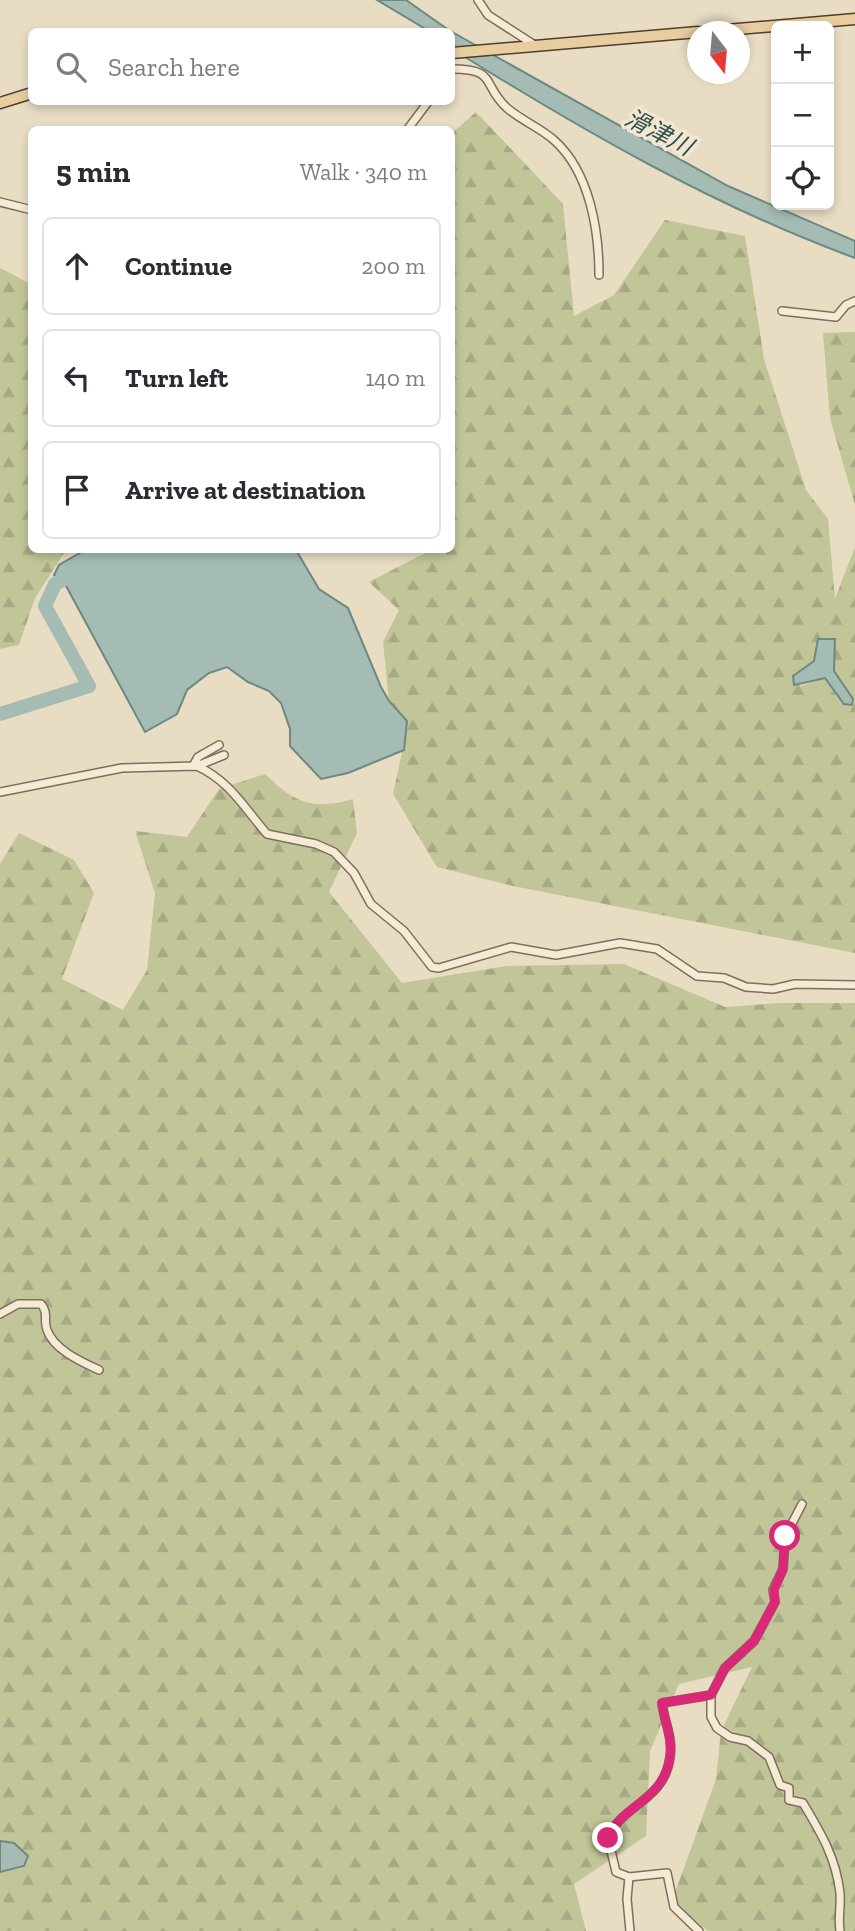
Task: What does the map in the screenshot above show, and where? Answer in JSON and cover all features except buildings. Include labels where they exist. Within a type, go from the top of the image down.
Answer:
[{"type":"main road","points":[[750,28],[855,19]]},
{"type":"main road","points":[[455,53],[687,33]]},
{"type":"main road","points":[[0,103],[28,94]]},
{"type":"street","points":[[478,0],[488,15],[536,46]]},
{"type":"street","points":[[455,69],[477,71],[490,79],[505,105],[566,152],[590,202],[598,241],[599,275]]},
{"type":"street","points":[[410,126],[426,105]]},
{"type":"street","points":[[0,201],[28,209]]},
{"type":"street","points":[[782,311],[836,317],[846,305],[855,301]]},
{"type":"street","points":[[195,766],[198,757],[219,745]]},
{"type":"street","points":[[0,792],[122,768],[195,766],[224,755]]},
{"type":"street","points":[[195,766],[208,771],[239,797],[267,834],[316,844],[342,858],[371,904],[404,931],[432,967],[439,968],[511,947],[556,955],[620,943],[657,948],[697,976],[724,978],[746,987],[773,989],[795,984],[855,985]]},
{"type":"street","points":[[0,1314],[18,1304],[41,1304],[46,1312],[46,1330],[66,1352],[99,1370]]},
{"type":"street","points":[[802,1504],[785,1536],[783,1569],[774,1590],[775,1602],[754,1641],[725,1668],[711,1695],[711,1717],[717,1728],[730,1737],[748,1741],[769,1757],[780,1785],[789,1788],[789,1800],[803,1803],[817,1823],[834,1861],[840,1894],[840,1931]]},
{"type":"street","points":[[699,1931],[674,1907],[667,1873],[629,1877],[616,1872],[608,1838],[640,1802],[654,1794],[663,1779],[670,1757],[671,1737],[662,1703],[711,1695]]},
{"type":"street","points":[[629,1877],[627,1899],[630,1931]]},
{"type":"green space","points":[[476,112],[563,204],[574,316],[614,295],[665,220],[745,236],[764,359],[806,490],[828,519],[835,599],[855,547],[855,953],[513,886],[437,867],[393,794],[407,729],[389,701],[383,642],[399,610],[369,582],[425,553],[455,553],[455,130]],"holes":[[[822,638],[832,638],[835,643],[833,671],[854,703],[842,700],[825,678],[801,686],[792,679],[795,673],[812,665]]]},
{"type":"green space","points":[[0,268],[28,282],[28,553],[64,553],[35,598],[19,645],[0,649]]},
{"type":"green space","points":[[855,332],[855,505],[830,418],[823,333]]},
{"type":"green space","points":[[265,774],[275,784],[304,802],[326,804],[353,799],[357,833],[329,892],[402,983],[507,966],[624,964],[725,1007],[780,1003],[855,1003],[855,1931],[708,1931],[672,1901],[716,1779],[721,1731],[752,1667],[679,1684],[650,1751],[646,1836],[574,1884],[586,1931],[0,1931],[0,1872],[21,1868],[28,1858],[14,1843],[0,1841],[0,864],[19,833],[74,860],[94,893],[62,979],[123,1010],[147,970],[155,893],[135,831],[187,837],[219,789]]},
{"type":"water","points":[[377,0],[406,0],[446,28],[424,28]]},
{"type":"water","points":[[455,34],[728,186],[771,205],[771,210],[783,210],[855,241],[855,258],[698,190],[599,137],[455,51]]},
{"type":"water","points":[[80,553],[298,553],[319,589],[348,608],[381,687],[389,701],[407,721],[404,750],[348,773],[321,779],[290,746],[290,729],[281,703],[269,691],[248,682],[227,667],[209,673],[187,690],[177,714],[145,732],[65,584],[54,575],[59,565]]},
{"type":"water","points":[[818,639],[835,639],[834,671],[853,699],[852,705],[844,704],[825,678],[794,685],[793,676],[814,661]]},
{"type":"water","points":[[0,1841],[14,1843],[28,1856],[24,1866],[0,1872]]},
{"type":"waterway","points":[[0,714],[89,686],[45,606],[55,584],[74,574]]},
{"type":"route","points":[[608,1838],[613,1829],[640,1802],[654,1794],[663,1779],[670,1757],[671,1737],[662,1703],[711,1695],[725,1668],[754,1641],[775,1602],[773,1593],[783,1569],[785,1536]]},
{"type":"water label","name":"滑津川","points":[[659,132]]}]
